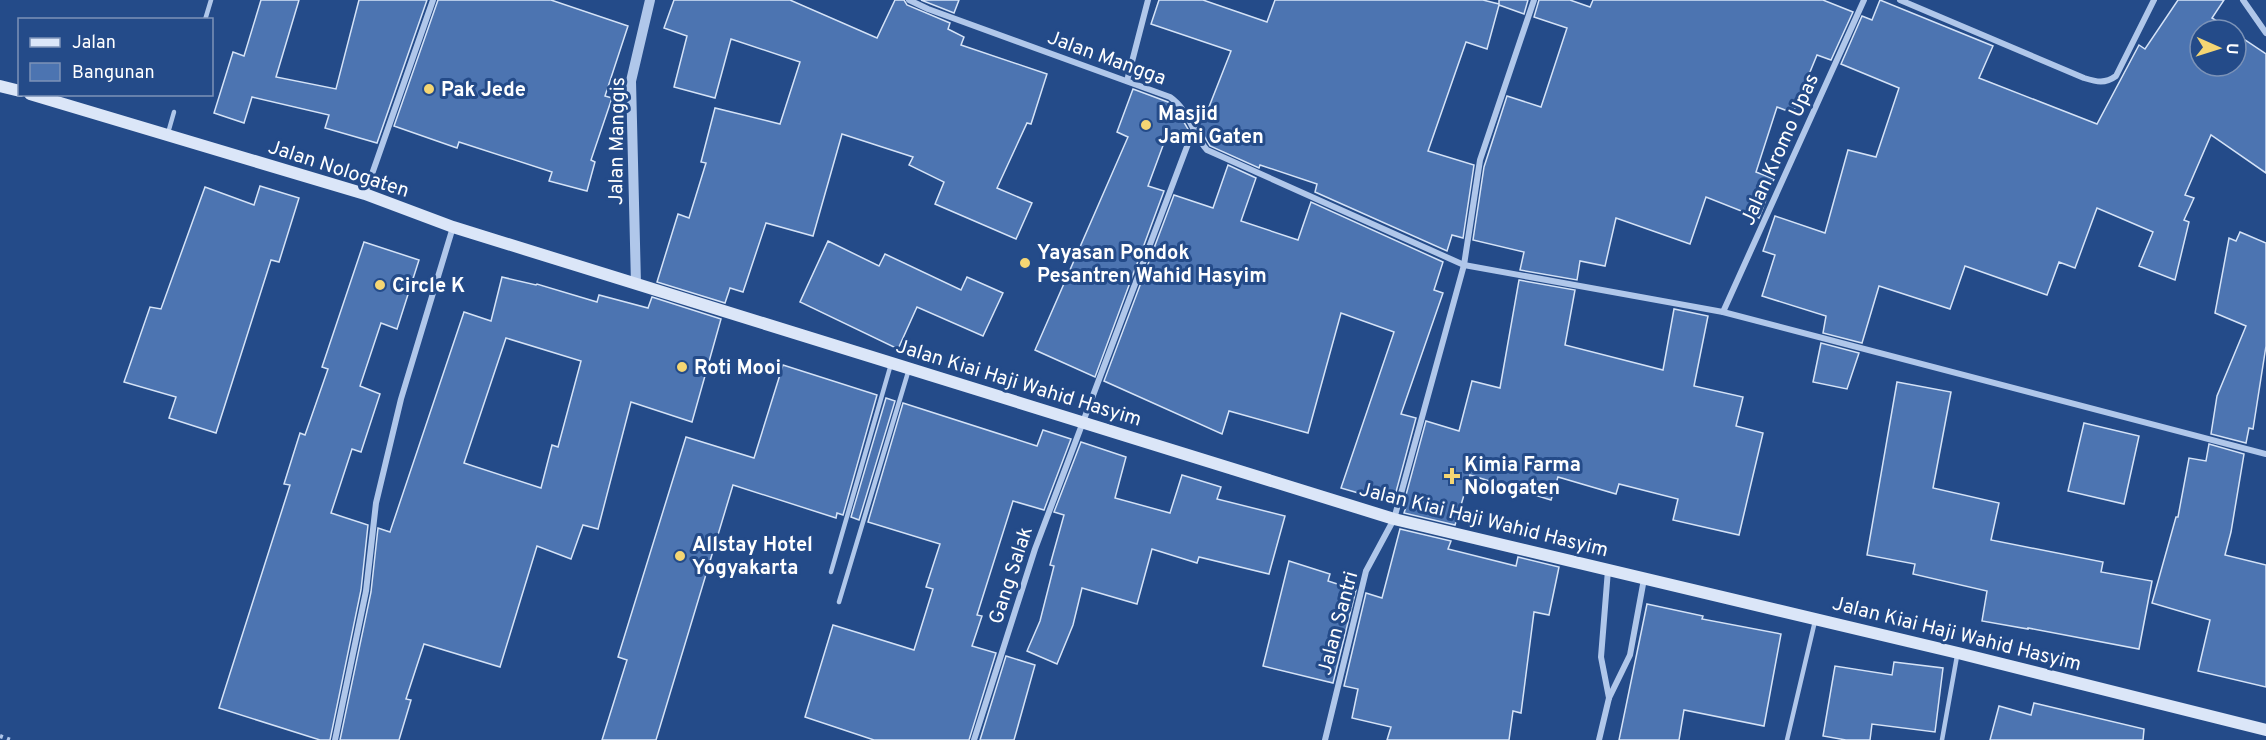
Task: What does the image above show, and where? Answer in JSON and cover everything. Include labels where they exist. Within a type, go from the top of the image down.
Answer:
[{"type":"main road","points":[[0,86],[18,91]]},
{"type":"main road","name":"Jalan Nologaten","points":[[37,96],[365,194],[453,227],[636,284]]},
{"type":"main road","name":"Jalan Kiai Haji Wahid Hasyim","points":[[636,284],[1394,519],[1958,653],[2266,730]]},
{"type":"street","points":[[365,194],[433,0]]},
{"type":"street","name":"Jalan Manggis","points":[[636,284],[631,81],[650,0]]},
{"type":"street","name":"Jalan Mangga","points":[[909,0],[1170,98],[1180,104],[1207,150],[1464,265],[1723,312],[2266,454]]},
{"type":"street","points":[[1127,81],[1148,0]]},
{"type":"street","name":"Jalan Santri","points":[[1325,740],[1366,572],[1394,519],[1464,265],[1480,160],[1534,0]]},
{"type":"street","name":"Jalan Kromo Upas","points":[[1723,312],[1864,0]]},
{"type":"street","points":[[1900,0],[2084,78],[2101,83],[2110,81],[2116,76],[2154,0]]},
{"type":"street","points":[[2243,0],[2266,33]]},
{"type":"street","name":"Gang Salak","points":[[974,740],[1035,549],[1194,128]]},
{"type":"street","points":[[335,740],[366,591],[376,503],[401,399],[453,227]]},
{"type":"street","points":[[1608,570],[1601,657],[1609,698]]},
{"type":"street","points":[[1599,740],[1609,698],[1630,655],[1644,579]]},
{"type":"lane","points":[[206,18],[211,0]]},
{"type":"lane","points":[[167,135],[174,112]]},
{"type":"lane","points":[[831,572],[892,363]]},
{"type":"lane","points":[[839,602],[909,369]]},
{"type":"lane","points":[[1787,740],[1815,619]]},
{"type":"lane","points":[[1942,740],[1958,653]]},
{"type":"path","points":[[0,736],[12,740]]},
{"type":"building","points":[[261,0],[299,0],[276,77],[336,89],[359,0],[427,0],[377,143],[325,128],[329,115],[252,97],[244,123],[214,113],[233,52],[244,56]]},
{"type":"building","points":[[438,0],[551,0],[628,26],[605,96],[612,98],[591,160],[595,162],[587,191],[549,181],[552,172],[459,142],[457,148],[394,126]]},
{"type":"building","points":[[674,0],[790,0],[877,38],[895,0],[904,0],[907,5],[950,23],[948,29],[964,37],[961,45],[1047,74],[1031,124],[1027,123],[997,188],[1032,203],[1016,239],[935,204],[944,182],[909,165],[913,157],[842,134],[813,236],[766,223],[743,292],[730,288],[725,303],[657,282],[678,214],[689,218],[706,163],[701,162],[715,108],[780,124],[800,62],[731,39],[715,98],[674,87],[687,36],[664,28]]},
{"type":"building","points":[[921,0],[959,0],[954,13]]},
{"type":"building","points":[[1159,0],[1203,0],[1267,22],[1275,0],[1483,0],[1499,4],[1499,0],[1528,0],[1524,14],[1499,5],[1487,49],[1466,42],[1428,151],[1474,165],[1463,238],[1452,235],[1447,251],[1315,192],[1317,184],[1260,165],[1259,168],[1210,146],[1189,111],[1205,117],[1231,51],[1151,24]]},
{"type":"building","points":[[1539,0],[1570,0],[1590,7],[1593,0],[1823,0],[1853,12],[1831,60],[1817,55],[1793,113],[1777,107],[1756,172],[1774,179],[1759,218],[1706,197],[1690,244],[1616,218],[1605,266],[1580,261],[1577,280],[1520,270],[1524,252],[1473,240],[1484,167],[1507,96],[1541,107],[1567,28],[1534,17]]},
{"type":"building","points":[[1880,0],[1993,46],[1979,78],[2097,124],[2139,45],[2145,49],[2178,0],[2224,0],[2212,18],[2188,18],[2188,78],[2248,78],[2248,42],[2266,54],[2266,173],[2211,135],[2185,195],[2194,198],[2184,220],[2189,222],[2175,280],[2139,266],[2153,232],[2097,208],[2075,268],[2059,262],[2047,295],[1965,266],[1950,309],[1879,286],[1862,343],[1823,333],[1826,316],[1762,296],[1775,255],[1763,251],[1775,216],[1825,233],[1848,150],[1876,157],[1899,88],[1841,64],[1862,16],[1872,20]]},
{"type":"building","points":[[1133,89],[1168,102],[1178,112],[1188,129],[1185,138],[1168,132],[1148,186],[1164,191],[1095,377],[1035,350],[1128,137],[1117,132]]},
{"type":"building","points":[[1228,165],[1256,178],[1241,221],[1298,240],[1311,202],[1443,262],[1434,290],[1443,293],[1401,414],[1416,418],[1393,503],[1341,488],[1394,332],[1341,313],[1308,433],[1229,411],[1222,434],[1104,381],[1174,195],[1213,208]]},
{"type":"building","points":[[260,186],[299,198],[279,262],[271,260],[216,433],[169,418],[176,397],[124,382],[150,307],[161,309],[205,187],[254,205]]},
{"type":"building","points":[[2240,232],[2266,243],[2266,346],[2253,429],[2249,428],[2246,443],[2211,434],[2217,396],[2246,326],[2215,313],[2229,238],[2236,241]]},
{"type":"building","points":[[828,241],[879,266],[885,254],[961,290],[967,277],[1003,293],[983,336],[917,307],[898,349],[800,302]]},
{"type":"building","points":[[364,242],[419,260],[397,329],[381,323],[360,386],[380,394],[361,452],[352,449],[331,513],[368,525],[361,590],[330,740],[320,740],[219,708],[290,485],[284,484],[300,433],[305,435],[328,369],[322,367]]},
{"type":"building","points":[[502,277],[537,284],[597,302],[599,295],[648,308],[652,297],[721,319],[692,422],[631,402],[598,529],[583,525],[571,559],[537,546],[500,667],[424,644],[406,699],[411,700],[399,740],[340,740],[371,592],[378,528],[390,532],[464,312],[491,321]],"holes":[[[506,338],[581,361],[558,447],[552,445],[541,488],[464,463]]]},
{"type":"building","points":[[1519,280],[1575,290],[1565,345],[1663,370],[1674,309],[1708,316],[1694,386],[1743,397],[1736,426],[1763,433],[1739,535],[1673,520],[1678,499],[1619,484],[1616,494],[1558,477],[1551,500],[1470,475],[1455,525],[1404,513],[1406,507],[1403,506],[1426,421],[1459,431],[1472,381],[1500,388]]},
{"type":"building","points":[[1821,343],[1859,353],[1847,389],[1813,382]]},
{"type":"building","points":[[783,365],[877,395],[843,515],[837,513],[836,518],[733,485],[656,740],[602,740],[627,660],[618,657],[686,437],[754,458]]},
{"type":"building","points":[[1897,382],[1951,392],[1933,488],[1999,503],[1991,540],[2103,562],[2101,572],[2152,581],[2139,649],[1982,621],[1987,591],[1913,574],[1915,564],[1867,555]]},
{"type":"building","points":[[886,398],[895,401],[859,520],[851,517]]},
{"type":"building","points":[[903,403],[1037,446],[1043,430],[1071,439],[1044,510],[1013,501],[977,615],[982,616],[972,646],[996,653],[969,740],[874,740],[805,717],[833,625],[914,650],[933,589],[926,587],[940,544],[868,522]]},
{"type":"building","points":[[2084,423],[2139,436],[2124,504],[2068,491]]},
{"type":"building","points":[[1081,442],[1126,457],[1115,498],[1170,513],[1182,475],[1221,487],[1217,499],[1285,516],[1269,574],[1199,557],[1197,563],[1152,549],[1137,604],[1082,588],[1073,625],[1057,664],[1027,651],[1040,621],[1054,566],[1050,565],[1064,515],[1054,512]]},
{"type":"building","points":[[2209,444],[2244,454],[2225,555],[2266,565],[2266,687],[2198,671],[2210,620],[2152,603],[2176,517],[2178,517],[2189,458],[2206,461]]},
{"type":"building","points":[[1400,529],[1451,541],[1448,549],[1516,566],[1518,557],[1559,567],[1549,615],[1534,612],[1521,713],[1513,711],[1509,740],[1387,740],[1391,727],[1352,718],[1358,689],[1344,686],[1366,593],[1382,598]]},
{"type":"building","points":[[1289,561],[1330,574],[1328,581],[1356,590],[1333,683],[1263,666]]},
{"type":"building","points":[[1647,604],[1703,616],[1702,619],[1781,634],[1764,726],[1684,710],[1679,740],[1619,740]]},
{"type":"building","points":[[1006,656],[1035,665],[1014,740],[980,740]]},
{"type":"building","points":[[1894,662],[1943,668],[1935,732],[1872,724],[1870,740],[1846,740],[1823,736],[1835,666],[1892,675]]},
{"type":"building","points":[[2034,703],[2144,729],[2143,740],[1990,740],[1999,706],[2031,715]]},
{"type":"place","name":"Pak Jede","points":[[429,89]]},
{"type":"place","name":"Masjid Jami Gaten","points":[[1146,125]]},
{"type":"place","name":"Yayasan Pondok Pesantren Wahid Hasyim","points":[[1025,263]]},
{"type":"place","name":"Circle K","points":[[380,285]]},
{"type":"place","name":"Roti Mooi","points":[[682,367]]},
{"type":"place","name":"Kimia Farma Nologaten","points":[[1452,476]]},
{"type":"place","name":"Allstay Hotel Yogyakarta","points":[[680,556]]}]
